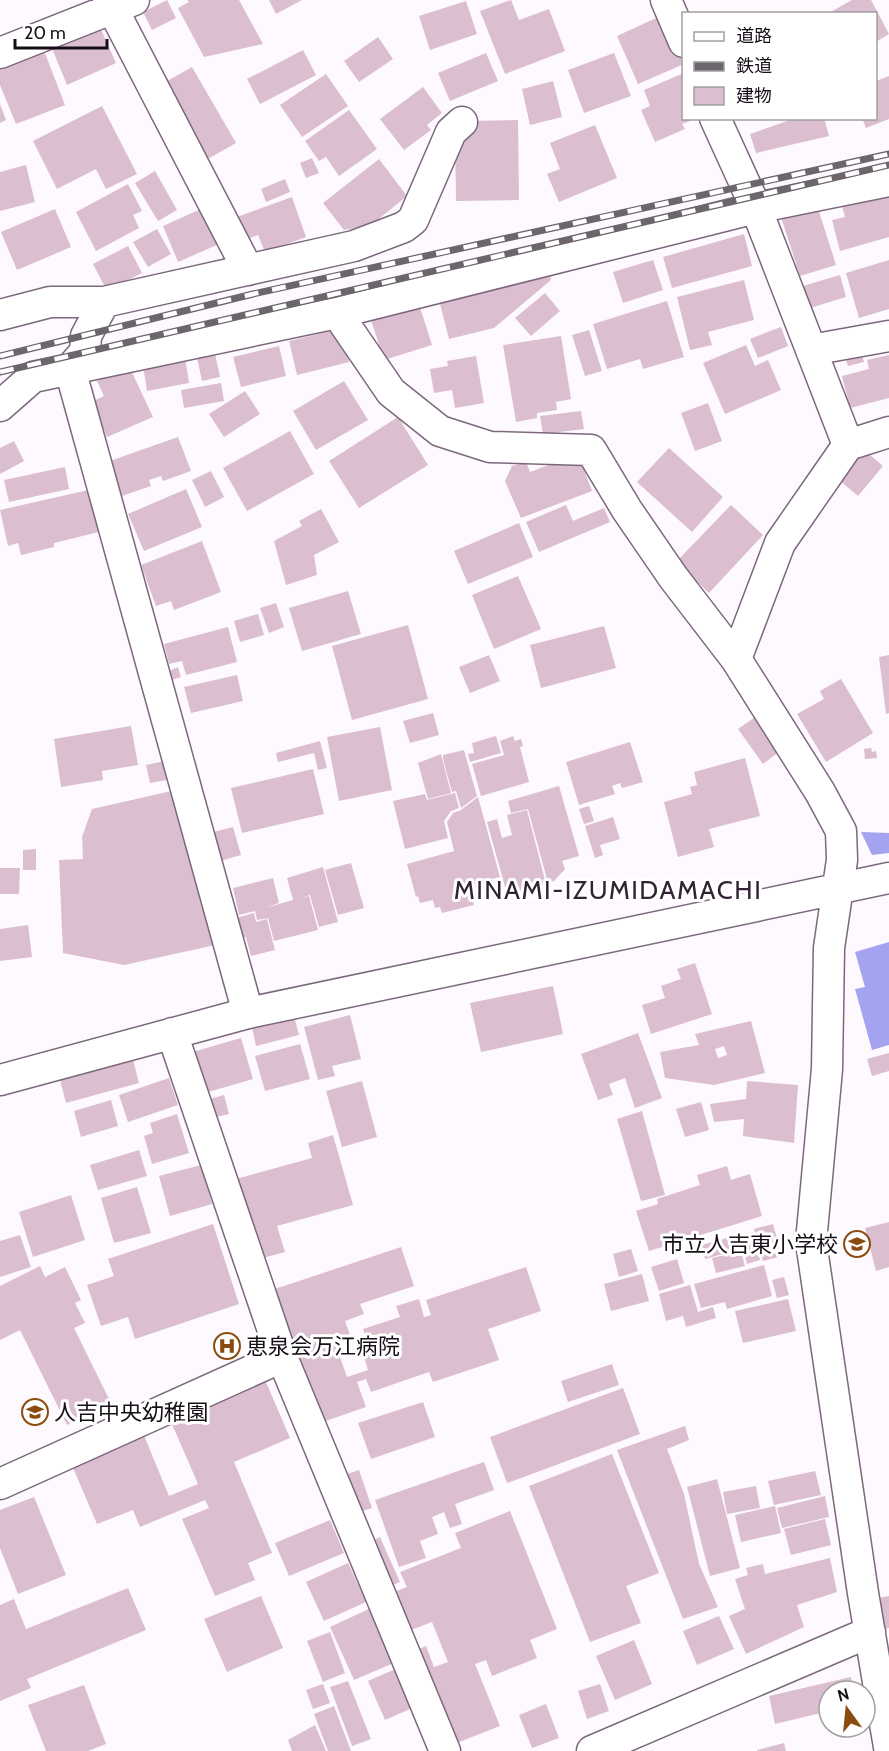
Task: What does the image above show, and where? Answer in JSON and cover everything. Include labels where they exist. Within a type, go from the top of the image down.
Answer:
[{"type":"street","points":[[666,0],[682,37]]},
{"type":"street","points":[[0,53],[119,3],[248,270]]},
{"type":"street","points":[[716,120],[756,208],[848,445]]},
{"type":"street","points":[[0,315],[50,302],[104,302],[354,246],[404,227],[413,220],[452,132],[462,122]]},
{"type":"street","points":[[0,406],[33,377],[337,313],[756,208],[889,181]]},
{"type":"street","points":[[70,369],[85,352],[86,336],[104,302]]},
{"type":"street","points":[[337,313],[392,392],[440,431],[490,447],[591,450],[627,510],[673,577],[736,659],[820,792],[841,831],[842,860],[829,948],[827,1069],[811,1242],[876,1590],[870,1632],[889,1747]]},
{"type":"street","points":[[810,350],[889,336]]},
{"type":"street","points":[[70,369],[248,1013]]},
{"type":"street","points":[[736,659],[780,543],[848,445],[889,432]]},
{"type":"street","points":[[0,1080],[248,1013],[889,878]]},
{"type":"street","points":[[172,1033],[282,1357],[445,1751]]},
{"type":"street","points":[[0,1484],[282,1357]]},
{"type":"street","points":[[592,1751],[870,1632]]},
{"type":"water","points":[[861,832],[889,833],[889,853],[872,855]]},
{"type":"water","points":[[889,942],[889,1045],[872,1050],[855,989],[865,987],[855,952]]},
{"type":"building","points":[[167,0],[176,18],[152,30],[143,12]]},
{"type":"building","points":[[187,0],[239,0],[263,44],[204,57],[178,8],[189,2]]},
{"type":"building","points":[[269,0],[302,0],[276,14]]},
{"type":"building","points":[[511,0],[519,20],[549,9],[565,51],[505,74],[480,11]]},
{"type":"building","points":[[852,0],[871,0],[889,34],[877,41],[877,12],[831,12]]},
{"type":"building","points":[[466,1],[477,34],[430,50],[419,16]]},
{"type":"building","points":[[665,14],[682,52],[682,65],[638,84],[617,36]]},
{"type":"building","points":[[99,25],[116,63],[67,85],[51,46]]},
{"type":"building","points":[[378,37],[393,59],[359,82],[344,61]]},
{"type":"building","points":[[43,48],[65,105],[16,124],[0,85],[0,65]]},
{"type":"building","points":[[303,50],[316,75],[260,104],[247,79]]},
{"type":"building","points":[[486,53],[498,81],[450,101],[438,73]]},
{"type":"building","points":[[614,53],[631,96],[584,113],[568,70]]},
{"type":"building","points":[[192,67],[236,143],[206,160],[162,84]]},
{"type":"building","points":[[326,74],[348,106],[302,137],[280,105]]},
{"type":"building","points":[[682,74],[682,120],[692,120],[682,124],[685,129],[655,142],[641,110],[650,106],[644,90]]},
{"type":"building","points":[[889,76],[889,119],[866,128],[863,120],[877,120],[877,81]]},
{"type":"building","points":[[553,81],[562,117],[530,125],[522,89]]},
{"type":"building","points":[[423,87],[442,113],[427,125],[431,130],[404,150],[380,119]]},
{"type":"building","points":[[0,104],[6,120],[0,123]]},
{"type":"building","points":[[102,106],[137,174],[106,189],[96,169],[57,189],[33,141]]},
{"type":"building","points":[[349,110],[377,149],[339,176],[326,157],[319,161],[305,141]]},
{"type":"building","points":[[518,120],[519,200],[456,201],[455,137],[467,121]]},
{"type":"building","points":[[790,120],[825,120],[829,136],[756,153],[750,134]]},
{"type":"building","points":[[595,125],[617,178],[559,202],[547,174],[560,169],[550,143]]},
{"type":"building","points":[[312,158],[319,173],[306,178],[300,163]]},
{"type":"building","points":[[379,159],[407,196],[370,226],[344,230],[323,203]]},
{"type":"building","points":[[26,165],[35,202],[0,211],[0,172]]},
{"type":"building","points":[[155,171],[177,210],[158,221],[135,183]]},
{"type":"building","points":[[285,179],[290,192],[266,202],[261,189]]},
{"type":"building","points":[[128,184],[142,211],[133,215],[139,228],[96,251],[76,212]]},
{"type":"building","points":[[889,185],[889,237],[840,251],[832,220],[845,217],[840,199]]},
{"type":"building","points":[[292,197],[306,237],[265,252],[258,235],[245,240],[237,217]]},
{"type":"building","points":[[816,202],[836,265],[800,276],[780,214]]},
{"type":"building","points":[[203,208],[219,244],[178,262],[163,226]]},
{"type":"building","points":[[55,209],[71,247],[17,270],[1,232]]},
{"type":"building","points":[[157,229],[171,254],[148,267],[133,242]]},
{"type":"building","points":[[744,234],[752,266],[672,288],[663,257]]},
{"type":"building","points":[[128,246],[142,273],[107,291],[93,264]]},
{"type":"building","points":[[653,260],[663,290],[623,303],[613,272]]},
{"type":"building","points":[[889,260],[889,309],[859,318],[846,273]]},
{"type":"building","points":[[549,269],[551,280],[494,328],[449,339],[437,292]]},
{"type":"building","points":[[840,275],[846,297],[810,308],[803,286]]},
{"type":"building","points":[[744,280],[754,320],[708,332],[712,345],[690,350],[677,297]]},
{"type":"building","points":[[545,293],[560,311],[531,336],[515,318]]},
{"type":"building","points":[[417,298],[432,345],[384,360],[369,314]]},
{"type":"building","points":[[667,301],[684,357],[643,369],[640,359],[607,369],[593,324]]},
{"type":"building","points":[[781,327],[788,346],[758,358],[750,339]]},
{"type":"building","points":[[340,329],[349,362],[297,375],[289,341]]},
{"type":"building","points":[[589,330],[602,371],[585,376],[572,335]]},
{"type":"building","points":[[561,336],[571,399],[556,402],[557,410],[537,413],[537,418],[516,422],[503,345]]},
{"type":"building","points":[[746,345],[755,366],[768,360],[781,390],[725,414],[703,363]]},
{"type":"building","points":[[279,346],[286,376],[241,387],[233,357]]},
{"type":"building","points":[[860,349],[864,362],[848,366],[844,353]]},
{"type":"building","points":[[215,354],[220,377],[202,381],[197,358]]},
{"type":"building","points":[[889,355],[889,398],[850,408],[842,376],[869,369],[867,360]]},
{"type":"building","points":[[476,356],[484,403],[455,408],[452,390],[434,393],[430,369],[448,366],[447,361]]},
{"type":"building","points":[[185,357],[189,383],[147,391],[143,365]]},
{"type":"building","points":[[129,366],[153,417],[107,437],[91,402],[104,396],[97,381]]},
{"type":"building","points":[[344,381],[368,420],[316,450],[293,411]]},
{"type":"building","points":[[221,383],[224,401],[184,408],[181,390]]},
{"type":"building","points":[[245,391],[260,414],[224,437],[209,414]]},
{"type":"building","points":[[708,403],[722,441],[695,451],[681,413]]},
{"type":"building","points":[[581,411],[584,429],[543,434],[540,416]]},
{"type":"building","points":[[398,417],[428,465],[359,508],[329,461]]},
{"type":"building","points":[[290,431],[314,474],[247,511],[223,468]]},
{"type":"building","points":[[178,437],[191,471],[163,481],[161,476],[149,480],[151,486],[119,497],[107,462]]},
{"type":"building","points":[[14,441],[24,461],[0,474],[0,448]]},
{"type":"building","points":[[858,445],[883,466],[858,496],[833,475]]},
{"type":"building","points":[[669,448],[723,497],[692,532],[637,482]]},
{"type":"building","points":[[580,459],[592,491],[521,518],[505,481],[512,466],[526,462],[530,472],[562,460],[564,465]]},
{"type":"building","points":[[65,467],[69,489],[9,502],[4,480]]},
{"type":"building","points":[[211,471],[224,497],[205,507],[192,480]]},
{"type":"building","points":[[93,489],[103,531],[54,543],[54,547],[21,555],[18,543],[8,546],[0,510]]},
{"type":"building","points":[[186,489],[202,527],[144,551],[128,514]]},
{"type":"building","points":[[566,505],[573,521],[604,508],[610,522],[539,552],[526,522]]},
{"type":"building","points":[[731,505],[763,535],[709,593],[676,562]]},
{"type":"building","points":[[321,509],[339,542],[314,555],[317,575],[286,585],[274,541],[302,526],[299,521]]},
{"type":"building","points":[[519,523],[533,557],[468,584],[454,551]]},
{"type":"building","points":[[202,541],[221,592],[174,610],[171,601],[156,606],[141,565]]},
{"type":"building","points":[[518,576],[541,629],[494,649],[472,595]]},
{"type":"building","points":[[348,591],[361,634],[302,651],[289,608]]},
{"type":"building","points":[[276,603],[284,627],[269,633],[260,608]]},
{"type":"building","points":[[258,614],[264,635],[240,642],[234,621]]},
{"type":"building","points":[[408,625],[428,699],[352,720],[332,646]]},
{"type":"building","points":[[604,626],[616,668],[541,688],[530,645]]},
{"type":"building","points":[[228,627],[237,662],[186,675],[182,661],[169,664],[164,644]]},
{"type":"building","points":[[489,655],[500,681],[470,693],[459,667]]},
{"type":"building","points":[[889,655],[889,713],[886,714],[879,657]]},
{"type":"building","points":[[178,667],[181,677],[172,680],[169,671]]},
{"type":"building","points":[[237,675],[243,701],[191,713],[184,687]]},
{"type":"building","points":[[841,679],[873,733],[826,762],[797,714],[824,699],[820,691]]},
{"type":"building","points":[[433,713],[439,735],[410,743],[403,721]]},
{"type":"building","points":[[758,715],[783,749],[763,764],[738,729]]},
{"type":"building","points":[[131,726],[138,765],[102,771],[103,780],[61,787],[54,739]]},
{"type":"building","points":[[380,727],[392,790],[339,801],[327,737]]},
{"type":"building","points":[[496,736],[501,753],[470,762],[468,754],[474,753],[472,743]]},
{"type":"building","points":[[513,736],[515,741],[521,739],[523,746],[520,747],[529,782],[481,796],[472,764],[504,755],[500,741]]},
{"type":"building","points":[[320,741],[327,768],[318,770],[314,753],[278,762],[276,753]]},
{"type":"building","points":[[630,742],[643,782],[622,788],[620,783],[612,786],[615,794],[579,805],[566,762]]},
{"type":"building","points":[[871,748],[872,752],[876,751],[877,758],[865,759],[864,749]]},
{"type":"building","points":[[464,750],[477,796],[461,808],[456,791],[452,792],[443,755]]},
{"type":"building","points":[[441,754],[451,793],[428,799],[418,763]]},
{"type":"building","points":[[745,758],[760,816],[709,829],[714,847],[678,857],[664,802],[692,794],[690,787],[697,785],[694,772]]},
{"type":"building","points":[[169,760],[173,779],[150,783],[146,765]]},
{"type":"building","points":[[313,769],[324,814],[242,833],[231,788]]},
{"type":"building","points":[[559,786],[579,856],[562,861],[565,869],[554,881],[548,883],[528,809],[511,813],[508,801]]},
{"type":"building","points":[[176,790],[202,909],[211,907],[220,944],[124,965],[63,953],[59,860],[83,859],[82,837],[92,809]]},
{"type":"building","points":[[455,793],[459,808],[451,811],[444,821],[448,838],[405,849],[393,801],[425,794],[427,800]]},
{"type":"building","points":[[478,797],[500,877],[487,880],[490,891],[472,896],[474,905],[442,913],[440,907],[435,908],[433,900],[420,903],[418,896],[416,897],[407,864],[454,851],[447,822],[453,813]]},
{"type":"building","points":[[589,806],[594,821],[584,824],[579,809]]},
{"type":"building","points":[[527,810],[546,884],[507,894],[487,822],[497,819],[502,838],[512,835],[507,815]]},
{"type":"building","points":[[613,817],[620,839],[600,845],[603,855],[595,858],[585,826]]},
{"type":"building","points":[[233,827],[241,855],[217,862],[209,833]]},
{"type":"building","points":[[36,849],[36,870],[23,870],[23,850]]},
{"type":"building","points":[[351,863],[364,908],[338,915],[325,870]]},
{"type":"building","points":[[323,867],[338,922],[319,927],[310,895],[300,898],[309,896],[318,930],[274,941],[268,918],[257,920],[255,911],[239,915],[233,888],[273,878],[279,903],[265,908],[293,900],[287,878]]},
{"type":"building","points":[[0,868],[20,868],[19,894],[0,894]]},
{"type":"building","points":[[254,913],[256,922],[267,919],[275,950],[251,956],[246,937],[241,938],[236,918]]},
{"type":"building","points":[[28,925],[32,957],[0,961],[0,929]]},
{"type":"building","points":[[695,963],[712,1014],[651,1034],[642,1005],[665,998],[661,986],[681,979],[677,969]]},
{"type":"building","points":[[553,986],[563,1034],[481,1052],[470,1003]]},
{"type":"building","points":[[293,1012],[299,1035],[256,1046],[251,1023]]},
{"type":"building","points":[[350,1015],[361,1059],[332,1066],[335,1076],[318,1080],[304,1027]]},
{"type":"building","points":[[751,1021],[765,1073],[714,1085],[665,1078],[660,1052],[699,1045],[695,1034]],"holes":[[[724,1046],[727,1055],[718,1058],[715,1049]]]},
{"type":"building","points":[[638,1033],[662,1098],[635,1108],[625,1078],[609,1084],[613,1095],[598,1100],[581,1054]]},
{"type":"building","points":[[241,1038],[253,1079],[198,1095],[186,1054]]},
{"type":"building","points":[[300,1044],[310,1079],[265,1091],[255,1056]]},
{"type":"building","points":[[889,1053],[889,1071],[872,1076],[867,1059]]},
{"type":"building","points":[[132,1056],[139,1083],[66,1103],[59,1076]]},
{"type":"building","points":[[169,1078],[178,1105],[128,1122],[119,1095]]},
{"type":"building","points":[[362,1081],[377,1137],[342,1147],[326,1091]]},
{"type":"building","points":[[747,1081],[798,1085],[794,1143],[743,1136],[744,1119],[714,1122],[710,1104],[746,1099]]},
{"type":"building","points":[[224,1095],[229,1114],[204,1120],[199,1102]]},
{"type":"building","points":[[111,1100],[118,1126],[81,1137],[74,1111]]},
{"type":"building","points":[[701,1102],[709,1130],[685,1137],[676,1109]]},
{"type":"building","points":[[642,1111],[665,1195],[641,1201],[617,1119]]},
{"type":"building","points":[[177,1114],[189,1153],[152,1164],[144,1136],[153,1133],[150,1123]]},
{"type":"building","points":[[333,1135],[353,1205],[277,1226],[285,1252],[259,1259],[236,1179],[312,1158],[308,1143]]},
{"type":"building","points":[[139,1150],[147,1176],[98,1190],[90,1165]]},
{"type":"building","points":[[201,1165],[212,1204],[170,1216],[159,1176]]},
{"type":"building","points":[[727,1166],[731,1180],[750,1174],[762,1216],[649,1251],[636,1211],[658,1204],[657,1199],[700,1185],[697,1175]]},
{"type":"building","points":[[137,1187],[151,1233],[114,1243],[101,1198]]},
{"type":"building","points":[[71,1195],[85,1240],[33,1257],[19,1212]]},
{"type":"building","points":[[889,1222],[889,1267],[876,1271],[865,1228]]},
{"type":"building","points":[[213,1224],[239,1304],[135,1339],[128,1317],[101,1326],[87,1285],[114,1276],[108,1259]]},
{"type":"building","points":[[773,1224],[782,1256],[763,1261],[754,1229]]},
{"type":"building","points":[[753,1232],[760,1260],[747,1264],[740,1235]]},
{"type":"building","points":[[20,1235],[31,1267],[0,1277],[0,1241]]},
{"type":"building","points":[[734,1236],[737,1250],[705,1259],[702,1245]]},
{"type":"building","points":[[401,1247],[414,1286],[360,1304],[364,1314],[345,1321],[351,1338],[335,1343],[347,1377],[368,1370],[362,1350],[370,1347],[363,1329],[400,1317],[396,1306],[419,1299],[424,1317],[431,1315],[426,1300],[526,1267],[541,1311],[488,1329],[499,1360],[433,1382],[429,1372],[371,1392],[366,1379],[357,1382],[366,1407],[317,1424],[272,1290]]},
{"type":"building","points":[[631,1249],[638,1271],[619,1277],[613,1254]]},
{"type":"building","points":[[741,1251],[745,1266],[716,1273],[712,1258]]},
{"type":"building","points":[[677,1259],[684,1283],[659,1291],[651,1267]]},
{"type":"building","points":[[764,1265],[772,1296],[727,1309],[725,1302],[701,1308],[694,1284]]},
{"type":"building","points":[[40,1266],[45,1277],[65,1267],[81,1300],[75,1303],[85,1323],[74,1328],[111,1403],[67,1425],[20,1330],[0,1340],[0,1286]]},
{"type":"building","points":[[642,1274],[649,1301],[611,1311],[604,1284]]},
{"type":"building","points":[[784,1277],[789,1295],[777,1298],[772,1280]]},
{"type":"building","points":[[690,1285],[698,1312],[713,1307],[716,1318],[686,1327],[683,1316],[666,1321],[659,1294]]},
{"type":"building","points":[[788,1299],[796,1331],[743,1343],[735,1311]]},
{"type":"building","points":[[612,1364],[619,1385],[568,1402],[561,1381]]},
{"type":"building","points":[[266,1382],[290,1438],[234,1462],[272,1553],[248,1563],[255,1580],[215,1596],[182,1519],[209,1508],[205,1500],[140,1527],[133,1510],[97,1524],[71,1463],[143,1433],[169,1496],[198,1484],[171,1422]]},
{"type":"building","points":[[623,1388],[640,1434],[507,1483],[490,1437]]},
{"type":"building","points":[[423,1402],[435,1437],[371,1459],[358,1423]]},
{"type":"building","points":[[685,1426],[689,1440],[667,1449],[684,1494],[699,1564],[718,1607],[683,1619],[617,1450]]},
{"type":"building","points":[[612,1454],[659,1573],[626,1586],[641,1623],[590,1642],[529,1486]]},
{"type":"building","points":[[484,1462],[494,1490],[455,1504],[462,1524],[450,1528],[444,1512],[432,1517],[438,1534],[420,1541],[426,1558],[399,1567],[375,1500]]},
{"type":"building","points":[[359,1470],[372,1508],[354,1514],[341,1476]]},
{"type":"building","points":[[815,1471],[821,1495],[774,1505],[768,1481]]},
{"type":"building","points":[[717,1479],[740,1568],[710,1576],[687,1487]]},
{"type":"building","points":[[756,1486],[760,1508],[727,1514],[723,1492]]},
{"type":"building","points":[[825,1496],[829,1517],[782,1528],[777,1508]]},
{"type":"building","points":[[34,1497],[66,1575],[18,1594],[0,1548],[0,1510]]},
{"type":"building","points":[[775,1506],[781,1533],[741,1542],[735,1515]]},
{"type":"building","points":[[510,1511],[557,1629],[530,1640],[537,1658],[492,1676],[486,1660],[475,1664],[500,1726],[449,1746],[412,1652],[426,1646],[434,1667],[448,1662],[432,1622],[406,1632],[391,1593],[407,1587],[400,1572],[461,1548],[455,1533]]},
{"type":"building","points":[[825,1519],[831,1545],[791,1555],[784,1529]]},
{"type":"building","points":[[330,1520],[344,1553],[289,1576],[275,1543]]},
{"type":"building","points":[[380,1537],[400,1582],[388,1587],[369,1543]]},
{"type":"building","points":[[830,1558],[837,1592],[797,1605],[804,1627],[746,1654],[729,1616],[745,1609],[735,1579],[748,1575],[746,1568],[763,1564],[765,1574]]},
{"type":"building","points":[[348,1563],[366,1602],[324,1621],[306,1582]]},
{"type":"building","points":[[128,1588],[146,1630],[27,1679],[31,1688],[0,1701],[0,1605],[14,1599],[26,1629]]},
{"type":"building","points":[[261,1596],[283,1648],[227,1672],[204,1619]]},
{"type":"building","points":[[889,1596],[889,1628],[878,1630],[872,1599]]},
{"type":"building","points":[[371,1608],[396,1662],[354,1680],[330,1627]]},
{"type":"building","points":[[719,1616],[734,1649],[697,1665],[683,1631]]},
{"type":"building","points":[[330,1632],[345,1673],[323,1682],[307,1641]]},
{"type":"building","points":[[634,1640],[652,1684],[615,1700],[596,1656]]},
{"type":"building","points":[[400,1667],[417,1706],[385,1720],[368,1681]]},
{"type":"building","points":[[348,1681],[371,1739],[352,1746],[330,1687]]},
{"type":"building","points":[[323,1684],[330,1703],[313,1709],[306,1690]]},
{"type":"building","points":[[600,1684],[609,1711],[587,1719],[578,1691]]},
{"type":"building","points":[[84,1685],[106,1744],[88,1751],[46,1751],[28,1705]]},
{"type":"building","points":[[817,1685],[817,1714],[775,1724],[769,1696]]},
{"type":"building","points":[[546,1704],[559,1738],[532,1748],[519,1715]]},
{"type":"building","points":[[334,1706],[351,1751],[328,1751],[314,1714]]},
{"type":"building","points":[[315,1725],[326,1751],[292,1751],[288,1740]]},
{"type":"building","points":[[784,1743],[786,1751],[757,1751],[757,1750]]},
{"type":"railway","points":[[0,356],[253,294],[889,154]]},
{"type":"railway","points":[[0,372],[889,165]]},
{"type":"place","name":"市立人吉東小学校","points":[[857,1244]]},
{"type":"place","name":"恵泉会万江病院","points":[[227,1346]]},
{"type":"place","name":"人吉中央幼稚園","points":[[35,1412]]},
{"type":"district","name":"MINAMI-IZUMIDAMACHI","points":[[608,890]]}]
